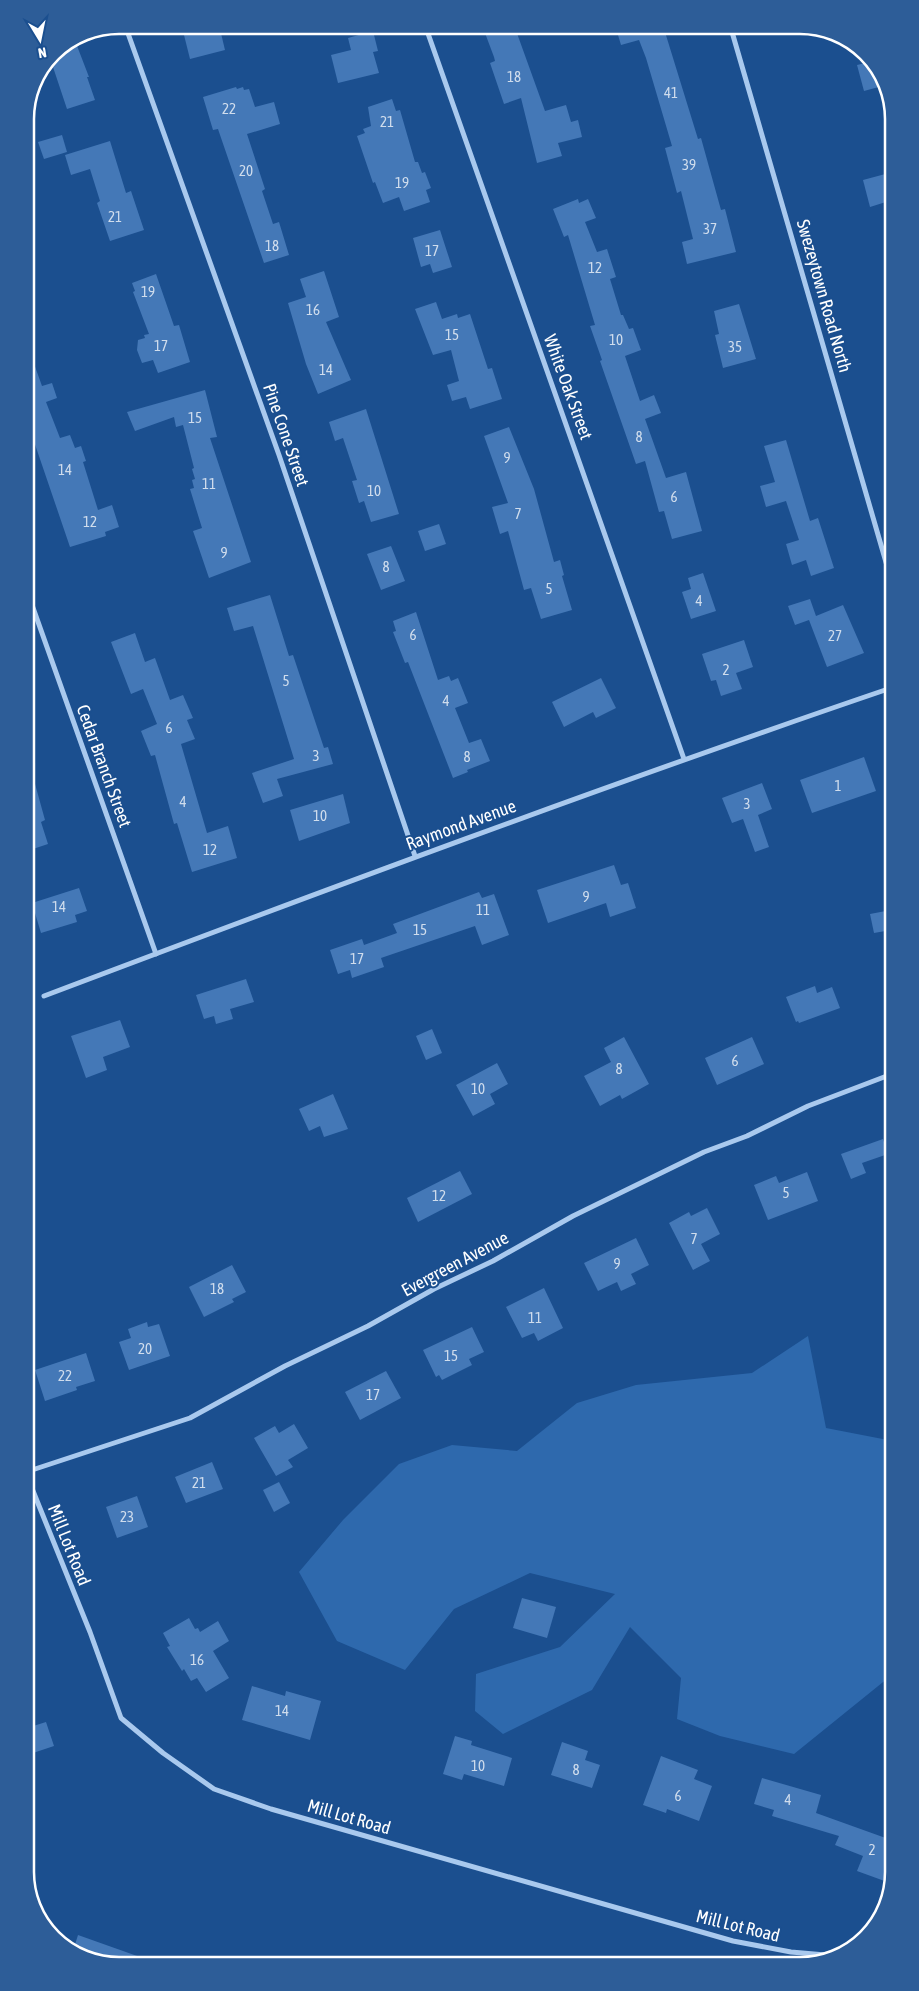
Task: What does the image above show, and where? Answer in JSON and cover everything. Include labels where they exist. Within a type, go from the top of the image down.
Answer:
[{"type":"street","name":"Pine Cone Street","points":[[128,34],[275,445],[415,856]]},
{"type":"street","name":"White Oak Street","points":[[428,34],[684,758]]},
{"type":"street","name":"Swezeytown Road North","points":[[733,34],[885,559]]},
{"type":"street","name":"Cedar Branch Street","points":[[34,611],[156,954]]},
{"type":"street","name":"Raymond Avenue","points":[[44,996],[415,856],[684,758],[885,690]]},
{"type":"street","name":"Evergreen Avenue","points":[[34,1469],[190,1418],[285,1366],[368,1326],[434,1289],[492,1261],[573,1216],[704,1152],[747,1136],[808,1106],[885,1077]]},
{"type":"street","name":"Mill Lot Road","points":[[34,1493],[90,1632],[121,1718],[163,1753],[214,1789],[271,1809],[733,1941],[791,1952],[821,1955]]},
{"type":"shaded area","points":[[808,1336],[826,1428],[885,1439],[885,1680],[794,1754],[720,1736],[677,1719],[681,1678],[630,1627],[592,1690],[503,1734],[475,1711],[476,1674],[560,1647],[615,1594],[530,1573],[454,1609],[405,1670],[337,1641],[299,1572],[343,1520],[399,1464],[452,1445],[517,1451],[577,1403],[636,1385],[752,1373]]},
{"type":"building","points":[[184,34],[221,34],[225,50],[190,59]]},
{"type":"building","points":[[362,34],[374,34],[378,51],[373,52],[379,73],[338,83],[331,55],[351,50],[348,38]]},
{"type":"building","points":[[485,34],[517,34],[545,111],[566,105],[571,122],[578,120],[582,137],[558,143],[562,156],[537,163],[521,98],[504,104],[490,63],[495,61]]},
{"type":"building","points":[[618,34],[666,34],[698,139],[701,138],[721,210],[725,209],[736,252],[687,264],[682,242],[693,239],[681,191],[677,193],[665,148],[672,146],[646,58],[639,40],[621,45]]},
{"type":"building","points":[[77,45],[89,77],[87,77],[95,100],[67,109],[53,66],[65,65],[65,54]]},
{"type":"building","points":[[864,63],[879,87],[864,91],[857,65]]},
{"type":"building","points":[[236,87],[237,89],[243,87],[244,90],[249,89],[255,107],[274,102],[280,124],[247,134],[265,189],[262,191],[273,224],[279,222],[289,255],[264,263],[218,129],[213,130],[203,97]]},
{"type":"building","points":[[392,99],[396,111],[400,110],[415,162],[418,162],[422,173],[425,172],[431,188],[426,190],[430,202],[404,211],[399,197],[383,203],[375,182],[373,183],[357,136],[365,133],[363,129],[371,126],[368,107]]},
{"type":"building","points":[[62,135],[67,152],[44,159],[38,142]]},
{"type":"building","points":[[110,141],[126,193],[131,191],[144,230],[110,241],[97,203],[100,201],[90,169],[71,175],[65,155]]},
{"type":"building","points":[[885,174],[885,202],[870,207],[863,180]]},
{"type":"building","points":[[578,199],[579,203],[588,199],[596,218],[585,222],[597,252],[607,249],[616,277],[610,279],[621,315],[623,315],[629,329],[633,328],[641,350],[625,356],[640,401],[654,395],[661,413],[645,419],[666,478],[686,472],[702,531],[672,539],[664,511],[659,512],[645,461],[636,464],[600,361],[602,360],[590,326],[595,325],[568,235],[564,237],[553,209]]},
{"type":"building","points":[[440,230],[452,267],[433,273],[430,264],[421,267],[413,238]]},
{"type":"building","points":[[324,271],[339,317],[326,322],[351,380],[318,394],[306,364],[288,303],[306,297],[300,279]]},
{"type":"building","points":[[156,274],[174,326],[179,325],[190,362],[158,373],[153,360],[142,363],[137,350],[138,340],[145,338],[144,335],[149,334],[133,292],[135,291],[132,283]]},
{"type":"building","points":[[436,302],[442,319],[457,314],[458,318],[470,314],[488,369],[492,368],[502,399],[470,409],[466,397],[452,401],[447,385],[459,381],[451,350],[433,355],[415,309]]},
{"type":"building","points":[[739,304],[756,359],[723,368],[715,335],[719,334],[714,311]]},
{"type":"building","points":[[34,364],[42,386],[52,383],[57,398],[46,402],[60,438],[70,435],[75,448],[81,446],[86,461],[83,462],[98,510],[112,505],[119,527],[105,532],[106,536],[70,547],[34,441]]},
{"type":"building","points":[[205,390],[217,437],[210,438],[251,562],[209,578],[193,531],[202,528],[190,489],[194,488],[192,480],[195,479],[192,469],[194,468],[183,425],[176,427],[174,417],[135,431],[127,412]]},
{"type":"building","points":[[366,409],[399,514],[371,522],[364,501],[359,503],[352,481],[357,480],[343,438],[335,441],[329,422]]},
{"type":"building","points":[[509,427],[534,489],[554,562],[560,560],[564,575],[562,576],[572,610],[541,619],[531,588],[524,590],[508,531],[500,534],[492,507],[508,503],[484,436]]},
{"type":"building","points":[[786,440],[810,521],[818,518],[834,568],[811,576],[806,560],[792,565],[786,544],[799,540],[786,501],[766,507],[760,486],[775,482],[764,446]]},
{"type":"building","points":[[439,524],[446,544],[425,551],[418,531]]},
{"type":"building","points":[[391,546],[405,581],[381,590],[367,554]]},
{"type":"building","points":[[703,573],[716,611],[691,619],[682,592],[691,589],[688,578]]},
{"type":"building","points":[[270,595],[289,656],[293,655],[324,748],[328,747],[333,764],[277,779],[283,796],[263,803],[252,773],[294,759],[253,626],[234,631],[227,608]]},
{"type":"building","points":[[810,599],[816,616],[843,605],[864,653],[827,667],[809,620],[795,625],[788,606]]},
{"type":"building","points":[[416,612],[438,680],[449,676],[451,681],[458,678],[468,703],[455,708],[469,743],[481,739],[490,761],[453,778],[408,662],[405,663],[393,632],[396,631],[393,621]]},
{"type":"building","points":[[135,633],[145,662],[155,658],[170,700],[183,695],[193,718],[187,720],[195,739],[181,744],[207,833],[228,826],[237,858],[192,872],[177,823],[174,824],[155,755],[151,756],[141,731],[157,724],[143,689],[131,694],[111,642]]},
{"type":"building","points":[[744,640],[753,667],[736,673],[742,689],[721,696],[716,680],[711,681],[702,654]]},
{"type":"building","points":[[601,678],[616,708],[596,718],[593,712],[564,727],[552,702]]},
{"type":"building","points":[[864,757],[876,791],[812,813],[800,780]]},
{"type":"building","points":[[34,780],[45,820],[41,822],[48,844],[34,849]]},
{"type":"building","points":[[762,783],[772,809],[758,815],[769,847],[755,852],[743,819],[732,823],[722,798]]},
{"type":"building","points":[[343,794],[350,823],[299,841],[290,810]]},
{"type":"building","points":[[614,865],[621,885],[628,883],[636,908],[610,917],[606,903],[548,923],[537,890]]},
{"type":"building","points":[[79,888],[87,911],[75,915],[77,922],[41,933],[34,910],[34,902]]},
{"type":"building","points":[[479,892],[482,898],[494,894],[509,935],[482,945],[475,926],[381,958],[384,967],[352,978],[350,970],[338,974],[330,950],[362,939],[364,945],[397,933],[393,924]]},
{"type":"building","points":[[885,911],[885,931],[874,933],[870,914]]},
{"type":"building","points":[[246,979],[254,1002],[230,1009],[233,1019],[216,1024],[214,1016],[204,1019],[196,995]]},
{"type":"building","points":[[815,986],[817,993],[832,987],[840,1008],[799,1023],[798,1021],[796,1022],[786,997]]},
{"type":"building","points":[[120,1020],[130,1047],[103,1057],[107,1070],[86,1078],[71,1036]]},
{"type":"building","points":[[432,1029],[442,1053],[426,1060],[416,1036]]},
{"type":"building","points":[[624,1037],[649,1084],[622,1099],[620,1095],[600,1106],[584,1076],[611,1062],[604,1048]]},
{"type":"building","points":[[752,1037],[764,1064],[717,1085],[705,1058]]},
{"type":"building","points":[[497,1063],[508,1084],[490,1094],[495,1104],[473,1116],[456,1085]]},
{"type":"building","points":[[333,1094],[348,1129],[324,1137],[320,1126],[309,1131],[299,1109]]},
{"type":"building","points":[[883,1139],[885,1145],[885,1155],[862,1163],[866,1173],[851,1179],[841,1154]]},
{"type":"building","points":[[460,1171],[472,1194],[418,1222],[407,1198]]},
{"type":"building","points":[[807,1172],[818,1201],[768,1220],[754,1185],[776,1176],[779,1183]]},
{"type":"building","points":[[707,1208],[720,1234],[701,1244],[710,1261],[693,1270],[669,1223],[689,1212],[691,1216]]},
{"type":"building","points":[[636,1238],[649,1265],[631,1274],[636,1284],[621,1291],[617,1282],[598,1291],[584,1263]]},
{"type":"building","points":[[232,1265],[246,1292],[232,1299],[234,1302],[204,1317],[189,1287]]},
{"type":"building","points":[[544,1288],[563,1328],[538,1341],[534,1333],[522,1338],[506,1307]]},
{"type":"building","points":[[147,1322],[148,1327],[159,1324],[170,1356],[129,1370],[119,1342],[131,1338],[128,1329]]},
{"type":"building","points":[[472,1327],[484,1352],[469,1359],[472,1365],[442,1380],[439,1375],[436,1377],[423,1350]]},
{"type":"building","points":[[86,1353],[95,1381],[76,1387],[77,1390],[45,1401],[35,1370]]},
{"type":"building","points":[[386,1371],[401,1398],[360,1420],[345,1392]]},
{"type":"building","points":[[294,1424],[308,1448],[288,1460],[293,1467],[276,1476],[254,1438],[275,1426],[279,1433]]},
{"type":"building","points":[[212,1462],[223,1489],[186,1503],[175,1477]]},
{"type":"building","points":[[279,1482],[290,1503],[274,1512],[263,1490]]},
{"type":"building","points":[[137,1496],[148,1527],[117,1538],[106,1507]]},
{"type":"building","points":[[522,1598],[556,1607],[547,1638],[513,1628]]},
{"type":"building","points":[[189,1618],[195,1629],[198,1628],[200,1632],[218,1621],[229,1641],[213,1651],[229,1678],[206,1692],[197,1678],[191,1681],[184,1669],[182,1671],[167,1647],[170,1646],[163,1633]]},
{"type":"building","points":[[252,1686],[285,1696],[286,1691],[321,1701],[310,1740],[242,1720]]},
{"type":"building","points":[[46,1722],[54,1746],[34,1753],[34,1726]]},
{"type":"building","points":[[455,1736],[472,1741],[471,1745],[512,1758],[504,1786],[464,1774],[462,1780],[443,1774]]},
{"type":"building","points":[[562,1742],[588,1751],[585,1760],[600,1765],[592,1788],[551,1775]]},
{"type":"building","points":[[661,1756],[698,1770],[694,1779],[712,1786],[699,1821],[667,1809],[666,1813],[643,1805]]},
{"type":"building","points":[[762,1778],[821,1795],[816,1813],[885,1838],[885,1881],[857,1871],[863,1856],[835,1845],[839,1836],[772,1816],[774,1810],[754,1804]]},
{"type":"building","points":[[78,1935],[140,1957],[113,1957],[86,1951],[75,1945]]}]
